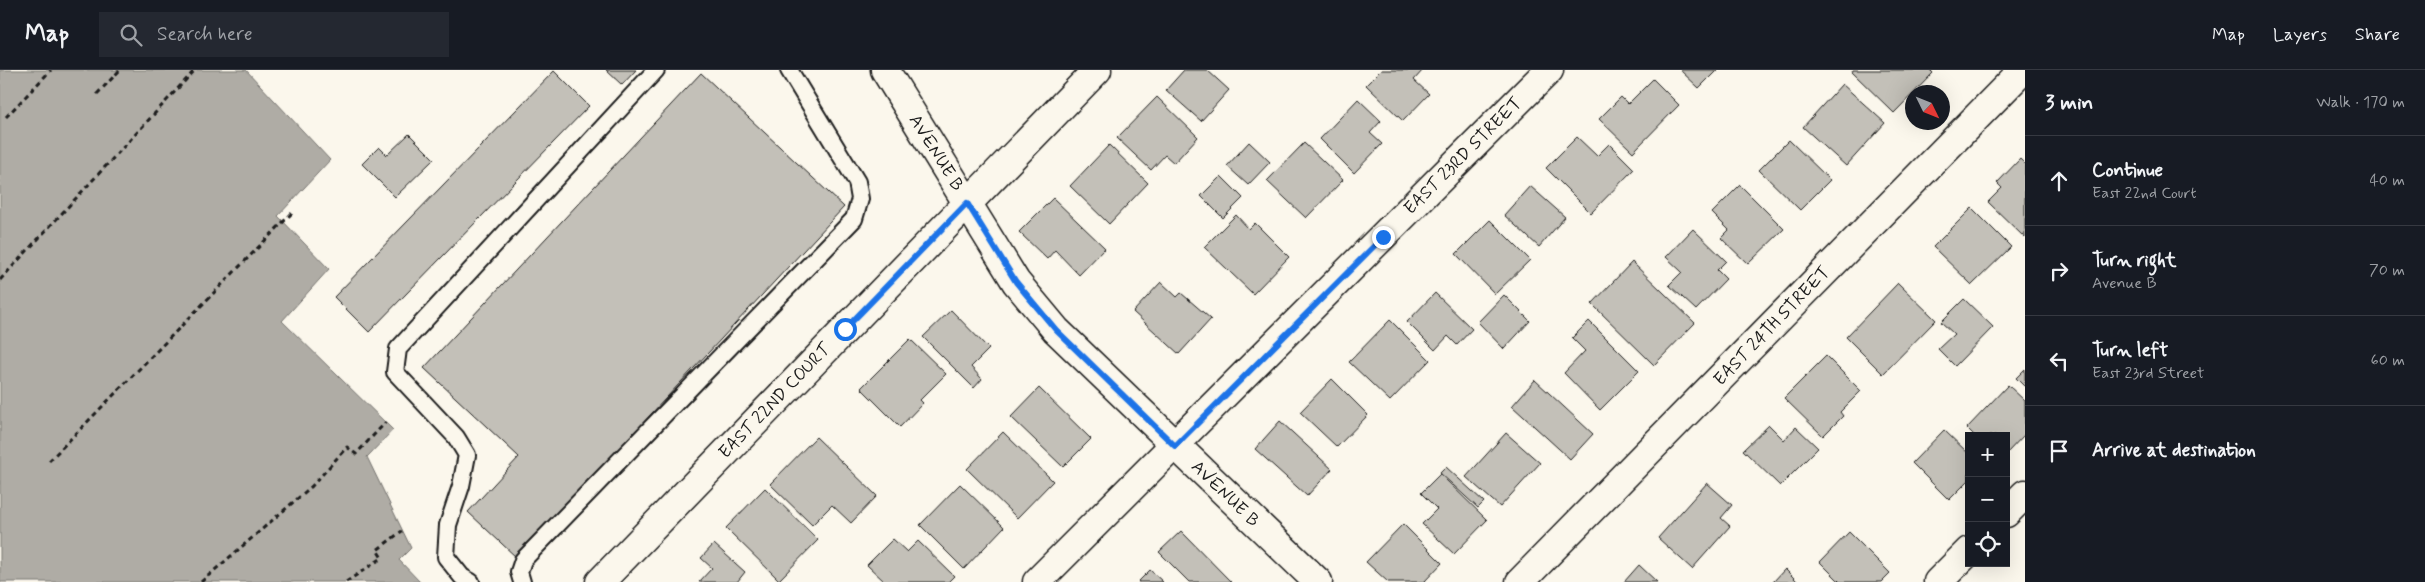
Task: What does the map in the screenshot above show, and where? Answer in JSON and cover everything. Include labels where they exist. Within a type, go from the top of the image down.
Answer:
[{"type":"street","name":"AVENUE B","points":[[885,70],[1016,282],[1056,330],[1318,582]]},
{"type":"street","name":"EAST 22ND COURT","points":[[600,582],[1097,70]]},
{"type":"street","name":"EAST 23RD STREET","points":[[1037,582],[1549,70]]},
{"type":"street","name":"EAST 24TH STREET","points":[[1520,582],[2023,70]]},
{"type":"street","points":[[2010,509],[2025,494]]},
{"type":"street","points":[[1938,582],[1965,555]]},
{"type":"lane","points":[[471,582],[462,577],[446,557],[448,525],[462,486],[466,455],[456,436],[395,372],[398,349],[656,70]]},
{"type":"lane","points":[[522,582],[520,572],[523,560],[854,219],[860,199],[856,182],[789,70]]},
{"type":"path","points":[[6,117],[51,70]]},
{"type":"path","points":[[97,94],[120,70]]},
{"type":"path","points":[[0,280],[194,70]]},
{"type":"path","points":[[49,461],[292,213]]},
{"type":"path","points":[[201,582],[312,486],[347,447],[356,454],[386,422]]},
{"type":"path","points":[[346,582],[382,558],[377,550],[402,531]]},
{"type":"shaded area","points":[[0,70],[246,70],[330,160],[278,216],[329,269],[282,321],[393,430],[367,457],[411,548],[399,560],[420,582],[0,582]]},
{"type":"building","points":[[606,70],[636,70],[622,85]]},
{"type":"building","points":[[1184,70],[1207,70],[1229,90],[1201,121],[1166,90]]},
{"type":"building","points":[[1381,70],[1423,70],[1414,80],[1429,94],[1403,121],[1366,85]]},
{"type":"building","points":[[1680,70],[1717,70],[1699,88]]},
{"type":"building","points":[[1853,70],[1930,70],[1933,73],[1921,85],[1905,85],[1905,102],[1894,113],[1852,72]]},
{"type":"building","points":[[554,71],[589,106],[369,332],[334,297]]},
{"type":"building","points":[[701,73],[844,207],[517,558],[468,512],[519,457],[424,368]]},
{"type":"building","points":[[1653,79],[1679,105],[1633,152],[1599,119],[1621,97],[1628,104]]},
{"type":"building","points":[[1842,84],[1885,123],[1846,166],[1803,127]]},
{"type":"building","points":[[1157,97],[1198,137],[1174,163],[1165,155],[1151,170],[1117,138]]},
{"type":"building","points":[[1358,99],[1381,121],[1370,133],[1382,144],[1354,173],[1320,139]]},
{"type":"building","points":[[409,134],[434,159],[395,197],[362,164],[379,147],[387,155]]},
{"type":"building","points":[[1577,137],[1597,156],[1609,144],[1634,169],[1591,213],[1546,168]]},
{"type":"building","points":[[1789,140],[1830,180],[1800,210],[1759,170]]},
{"type":"building","points":[[1249,142],[1270,162],[1248,185],[1227,166]]},
{"type":"building","points":[[1304,143],[1343,180],[1306,218],[1267,181]]},
{"type":"building","points":[[1109,145],[1148,183],[1109,224],[1070,186]]},
{"type":"building","points":[[2020,159],[2025,164],[2025,238],[1988,202],[2002,188],[1997,183]]},
{"type":"building","points":[[1221,176],[1243,198],[1223,218],[1201,196]]},
{"type":"building","points":[[1740,185],[1784,229],[1748,264],[1721,238],[1729,230],[1712,213]]},
{"type":"building","points":[[1530,186],[1565,217],[1539,247],[1504,215]]},
{"type":"building","points":[[1053,198],[1105,248],[1079,275],[1055,250],[1047,259],[1019,232]]},
{"type":"building","points":[[1972,208],[2011,247],[1972,285],[1933,247]]},
{"type":"building","points":[[1236,215],[1249,229],[1255,223],[1289,257],[1253,294],[1204,247]]},
{"type":"building","points":[[1490,220],[1530,260],[1495,294],[1456,254]]},
{"type":"building","points":[[1693,229],[1726,261],[1717,270],[1726,279],[1696,310],[1669,285],[1682,272],[1666,257]]},
{"type":"building","points":[[1632,262],[1695,323],[1654,365],[1592,304]]},
{"type":"building","points":[[1161,282],[1177,297],[1181,293],[1211,319],[1179,354],[1133,312]]},
{"type":"building","points":[[1898,283],[1936,320],[1883,374],[1846,337]]},
{"type":"building","points":[[1435,293],[1472,329],[1457,345],[1448,336],[1435,350],[1407,322]]},
{"type":"building","points":[[1504,295],[1530,321],[1504,349],[1478,322]]},
{"type":"building","points":[[1964,299],[1993,327],[1955,366],[1938,349],[1954,334],[1941,322]]},
{"type":"building","points":[[951,310],[989,349],[971,367],[982,379],[974,388],[923,337]]},
{"type":"building","points":[[1390,320],[1430,360],[1390,401],[1349,362]]},
{"type":"building","points":[[1589,321],[1639,371],[1600,410],[1564,373],[1585,351],[1572,338]]},
{"type":"building","points":[[910,339],[946,374],[920,400],[923,403],[900,427],[861,388]]},
{"type":"building","points":[[1826,356],[1861,391],[1840,412],[1843,416],[1823,436],[1784,398]]},
{"type":"building","points":[[2025,369],[2025,387],[2016,378]]},
{"type":"building","points":[[1332,379],[1368,415],[1337,447],[1300,412]]},
{"type":"building","points":[[1535,380],[1593,434],[1570,459],[1512,406]]},
{"type":"building","points":[[2008,385],[2025,401],[2025,434],[2010,450],[2010,432],[1971,432],[1967,428]]},
{"type":"building","points":[[1039,388],[1091,439],[1063,467],[1011,417]]},
{"type":"building","points":[[1280,421],[1332,469],[1307,496],[1255,449]]},
{"type":"building","points":[[1769,425],[1784,440],[1796,427],[1818,448],[1780,486],[1743,450]]},
{"type":"building","points":[[1944,430],[1965,450],[1965,484],[1949,500],[1912,463]]},
{"type":"building","points":[[1003,432],[1053,481],[1017,518],[967,469]]},
{"type":"building","points":[[1506,433],[1540,463],[1500,507],[1466,477]]},
{"type":"building","points":[[816,437],[877,496],[851,523],[832,505],[812,525],[770,484]]},
{"type":"building","points":[[1446,467],[1484,502],[1478,508],[1440,473]]},
{"type":"building","points":[[1440,474],[1487,520],[1454,554],[1422,524],[1437,509],[1421,493]]},
{"type":"building","points":[[1707,483],[1732,505],[1721,518],[1730,526],[1692,569],[1658,538]]},
{"type":"building","points":[[960,484],[1004,527],[964,569],[920,525]]},
{"type":"building","points":[[765,488],[818,540],[779,580],[726,528]]},
{"type":"building","points":[[1403,524],[1442,563],[1424,582],[1388,582],[1366,562]]},
{"type":"building","points":[[1181,531],[1231,582],[1189,582],[1159,552]]},
{"type":"building","points":[[1849,532],[1890,573],[1881,582],[1840,582],[1820,562]]},
{"type":"building","points":[[893,539],[907,552],[918,541],[954,576],[948,582],[885,582],[867,565]]},
{"type":"building","points":[[714,544],[745,572],[737,582],[699,582],[712,568],[701,558]]},
{"type":"building","points":[[1639,565],[1657,582],[1624,582]]},
{"type":"building","points":[[1785,569],[1798,582],[1773,582]]},
{"type":"building","points":[[1150,570],[1163,582],[1138,582]]},
{"type":"route","points":[[845,329],[967,203],[1016,282],[1056,330],[1175,446],[1383,237]]}]
